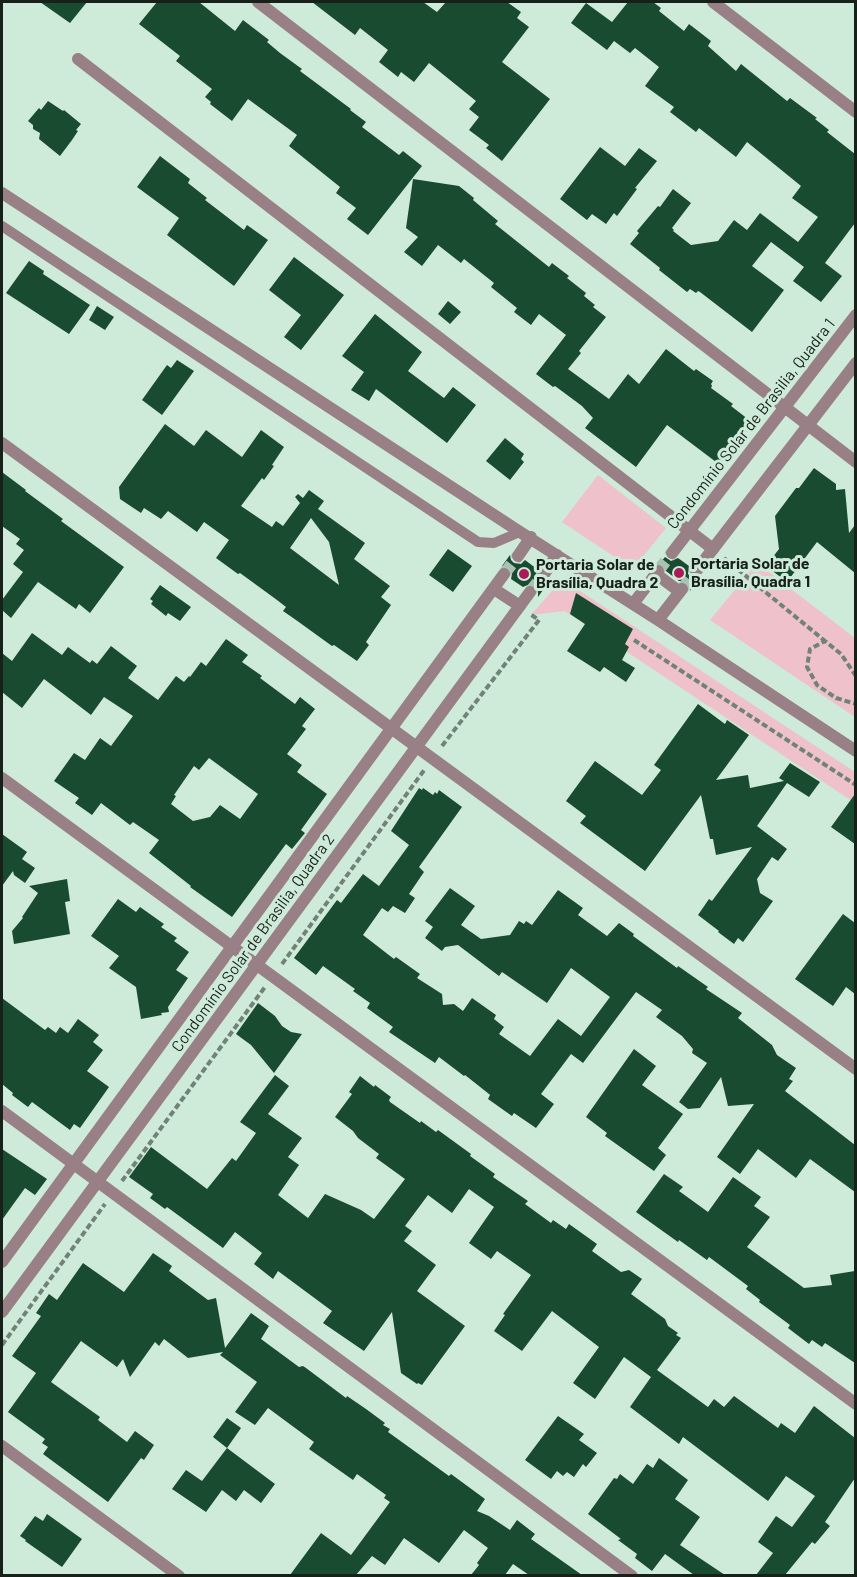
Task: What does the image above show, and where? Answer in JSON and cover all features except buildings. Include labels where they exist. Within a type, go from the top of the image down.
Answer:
[{"type":"street","points":[[258,2],[855,462]]},
{"type":"street","points":[[712,2],[855,112]]},
{"type":"street","points":[[78,59],[713,549]]},
{"type":"street","points":[[2,193],[658,620],[855,752]]},
{"type":"street","name":"Condomínio Solar de Brasilia, Quadra 1","points":[[672,554],[855,315]]},
{"type":"street","points":[[696,571],[855,363]]},
{"type":"street","points":[[2,442],[855,1069]]},
{"type":"street","points":[[518,556],[526,535]]},
{"type":"street","points":[[544,573],[557,555]]},
{"type":"street","points":[[633,604],[657,573],[681,590],[658,620]]},
{"type":"street","name":"Condomínio Solar de Brasilia, Quadra 2","points":[[2,1262],[504,574]]},
{"type":"street","points":[[494,589],[520,606]]},
{"type":"street","name":"Condomínio Solar de Brasilia, Quadra 2","points":[[2,1312],[530,592]]},
{"type":"street","points":[[2,778],[855,1404]]},
{"type":"street","points":[[2,1111],[632,1575]]},
{"type":"street","points":[[2,1446],[179,1575]]},
{"type":"lane","points":[[2,226],[478,542],[494,543],[526,535]]},
{"type":"path","points":[[713,549],[842,654],[855,676]]},
{"type":"path","points":[[634,640],[855,785]]},
{"type":"path","points":[[825,641],[810,649],[807,668],[817,685],[836,698],[855,704]]},
{"type":"shaded area","points":[[598,475],[666,528],[633,569],[562,522]]},
{"type":"shaded area","points":[[757,563],[855,638],[855,717],[710,620]]},
{"type":"shaded area","points":[[560,582],[577,589],[855,772],[855,803],[565,611],[531,615]]},
{"type":"tunnel","points":[[658,571],[672,553]]},
{"type":"tunnel","points":[[504,574],[518,556]]},
{"type":"tunnel","points":[[682,589],[696,571]]},
{"type":"tunnel","points":[[530,592],[544,574]]},
{"type":"place","name":"Portaria Solar de Brasília, Quadra 1","points":[[679,573]]},
{"type":"place","name":"Portaria Solar de Brasília, Quadra 2","points":[[524,574]]}]
